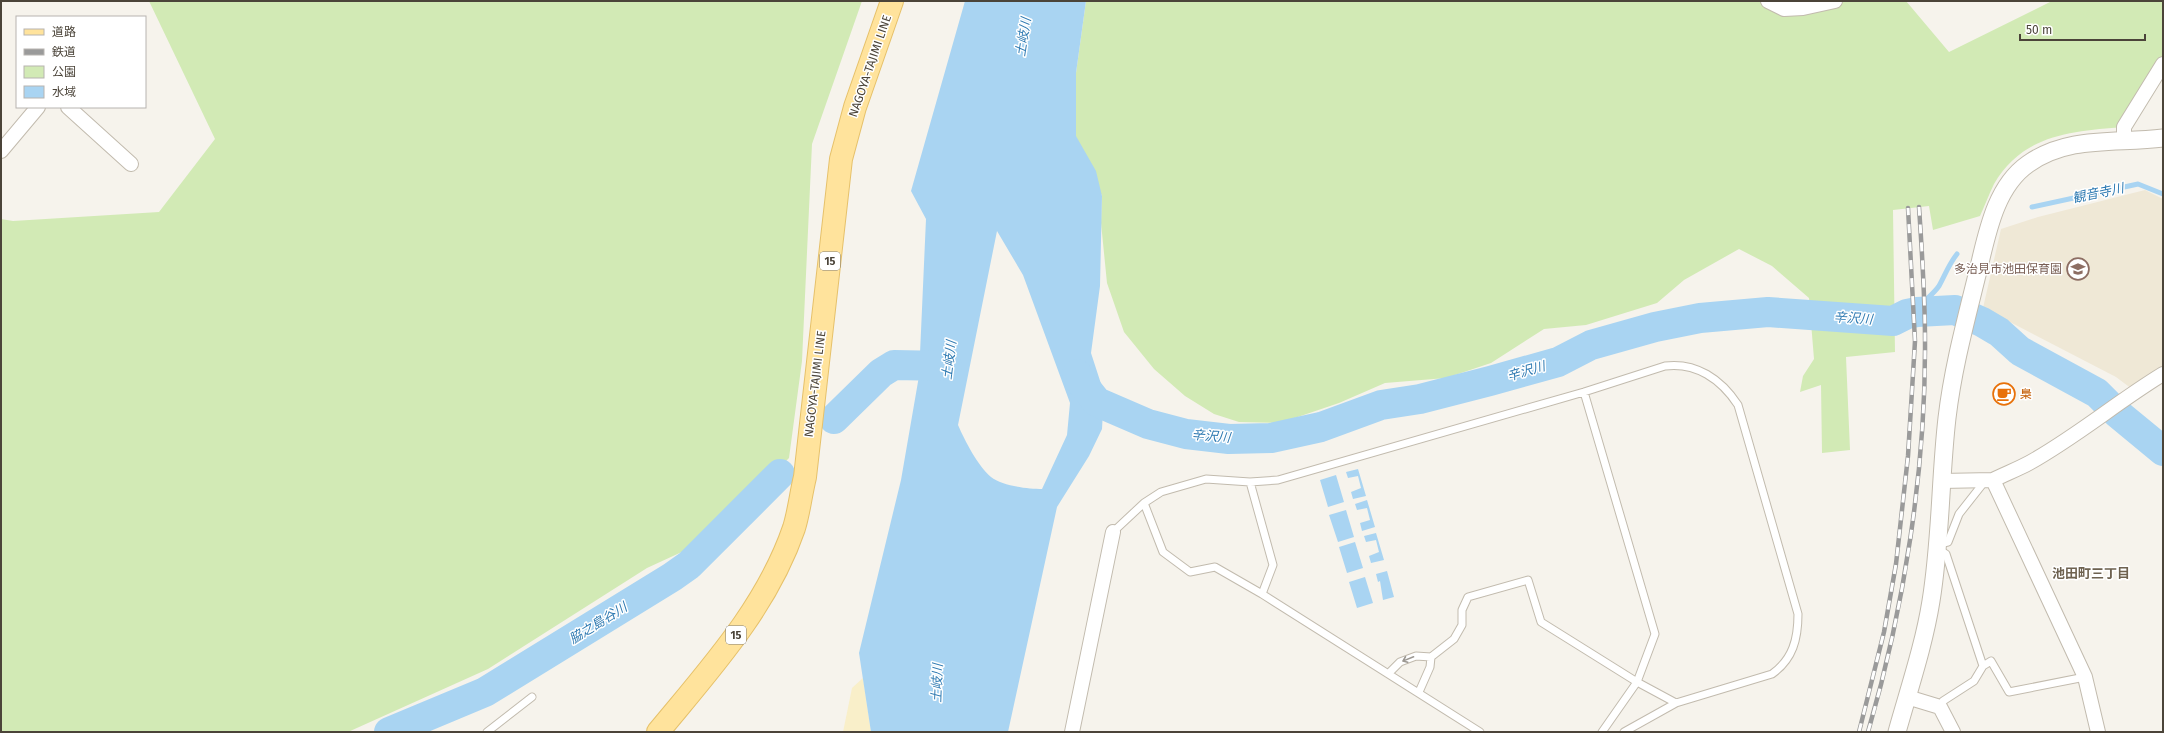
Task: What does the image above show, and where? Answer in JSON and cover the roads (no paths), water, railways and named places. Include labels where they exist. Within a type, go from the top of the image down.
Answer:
[{"type":"main road","name":"NAGOYA-TAJIMI LINE","points":[[658,732],[703,678],[750,616],[772,579],[794,526],[804,477],[841,159],[855,107],[892,1]]},
{"type":"street","points":[[1768,1],[1784,9],[1803,8],[1835,1]]},
{"type":"street","points":[[2124,140],[2124,127],[2163,64]]},
{"type":"street","points":[[1,151],[37,108]]},
{"type":"street","points":[[69,108],[131,164]]},
{"type":"street","points":[[1897,732],[1931,602],[1939,547],[1941,481],[1947,416],[1956,353],[1991,217],[2010,181],[2027,164],[2051,150],[2080,142],[2163,138]]},
{"type":"street","points":[[1941,481],[1989,481],[2029,463],[2100,418],[2124,398],[2163,374]]},
{"type":"street","points":[[1989,481],[2085,677],[2098,732]]},
{"type":"street","points":[[1072,732],[1113,532]]},
{"type":"street","points":[[1907,697],[1940,707],[1953,732]]},
{"type":"lane","points":[[1113,532],[1144,503],[1161,492],[1206,479],[1250,482],[1278,480],[1584,392],[1665,366],[1678,364],[1691,367],[1710,376],[1720,383],[1738,405],[1798,614],[1796,643],[1787,660],[1772,674],[1676,703],[1624,732]]},
{"type":"lane","points":[[1584,392],[1655,634],[1637,682],[1602,732]]},
{"type":"lane","points":[[1983,666],[1946,554],[1939,547],[1948,542],[1958,514],[1989,481]]},
{"type":"lane","points":[[1250,482],[1273,566],[1262,594]]},
{"type":"lane","points":[[1144,503],[1163,552],[1190,572],[1215,567],[1262,594],[1389,673],[1480,732]]},
{"type":"lane","points":[[1389,673],[1400,662],[1416,656],[1431,656],[1454,639],[1462,626],[1462,610],[1468,597],[1528,580],[1541,622],[1637,682],[1676,703]]},
{"type":"lane","points":[[1419,692],[1430,667],[1431,656]]},
{"type":"lane","points":[[1940,707],[1943,701],[1974,681],[1983,666],[1991,661],[2009,692],[2085,677]]},
{"type":"lane","points":[[487,732],[532,697]]},
{"type":"water","name":"土岐川","points":[[965,1],[1086,1],[1076,73],[1076,136],[1096,171],[1102,196],[1100,286],[1091,353],[1104,393],[1102,429],[1089,456],[1057,507],[1008,732],[871,732],[859,653],[901,480],[919,376],[926,219],[911,191]],"holes":[[[997,231],[1023,275],[1070,403],[1067,435],[1042,489],[1023,488],[1008,485],[991,477],[968,446],[958,425]]]},
{"type":"water","points":[[1358,469],[1366,496],[1353,499],[1351,492],[1361,488],[1358,476],[1348,478],[1346,472]]},
{"type":"water","points":[[1336,475],[1344,502],[1328,507],[1320,480]]},
{"type":"water","points":[[1367,500],[1375,527],[1362,531],[1360,523],[1370,520],[1367,508],[1357,510],[1355,504]]},
{"type":"water","points":[[1346,510],[1354,537],[1338,542],[1329,515]]},
{"type":"water","points":[[1376,533],[1384,560],[1371,563],[1369,556],[1379,552],[1376,540],[1366,542],[1364,536]]},
{"type":"water","points":[[1355,542],[1363,568],[1347,573],[1339,547]]},
{"type":"water","points":[[1387,571],[1394,597],[1383,600],[1380,581],[1378,582],[1376,574]]},
{"type":"water","points":[[1365,577],[1373,603],[1357,608],[1349,582]]},
{"type":"waterway","name":"観音寺川","points":[[2032,207],[2138,184],[2163,194]]},
{"type":"waterway","name":"観音寺川","points":[[1917,312],[1921,305],[1939,286],[1957,254]]},
{"type":"waterway","name":"辛沢川","points":[[1077,374],[1078,378],[1097,402],[1148,424],[1186,434],[1229,439],[1271,438],[1321,427],[1381,405],[1420,399],[1558,362],[1591,345],[1655,327],[1700,318],[1768,312],[1893,321],[1907,314],[1917,312],[1955,310],[1982,322],[1999,332],[2020,351],[2097,393],[2117,413],[2163,451]]},
{"type":"waterway","name":"脇之島谷川","points":[[834,419],[881,373],[894,365],[947,366]]},
{"type":"waterway","name":"脇之島谷川","points":[[389,732],[485,692],[672,577],[689,565],[780,474]]},
{"type":"railway","points":[[1868,732],[1881,685],[1902,588],[1917,488],[1922,438],[1925,340],[1924,290],[1919,207]]},
{"type":"railway","points":[[1859,732],[1884,632],[1896,564],[1908,456],[1915,341],[1908,208]]},
{"type":"place","name":"多治見市池田保育園","points":[[2078,269]]},
{"type":"place","name":"梟","points":[[2004,394]]},
{"type":"district","name":"池田町三丁目","points":[[2091,573]]}]
